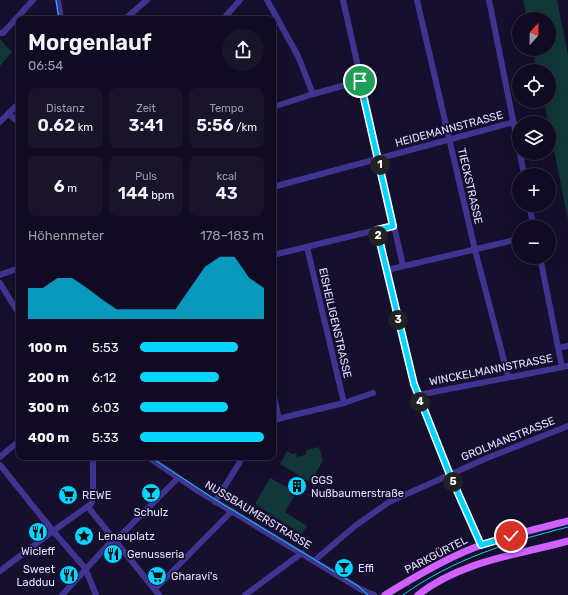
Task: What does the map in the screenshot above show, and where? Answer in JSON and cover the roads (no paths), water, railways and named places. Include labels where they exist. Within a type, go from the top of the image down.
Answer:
[{"type":"main road","name":"PARKGÜRTEL","points":[[385,595],[449,559],[481,545],[568,522]]},
{"type":"main road","points":[[418,595],[436,583],[469,567],[568,541]]},
{"type":"street","points":[[18,16],[33,0]]},
{"type":"street","points":[[58,0],[61,16]]},
{"type":"street","points":[[128,16],[147,0]]},
{"type":"street","points":[[226,16],[240,0]]},
{"type":"street","points":[[267,0],[276,16]]},
{"type":"street","points":[[343,0],[360,81],[403,266]]},
{"type":"street","name":"TIECKSTRASSE","points":[[417,0],[475,250],[508,376]]},
{"type":"street","points":[[489,0],[513,116]]},
{"type":"street","points":[[276,16],[298,56],[313,94]]},
{"type":"street","points":[[0,33],[3,33],[16,19]]},
{"type":"street","points":[[276,106],[360,81]]},
{"type":"street","points":[[0,122],[16,106]]},
{"type":"street","points":[[8,114],[16,120]]},
{"type":"street","name":"HEIDEMANNSTRASSE","points":[[276,186],[512,123]]},
{"type":"street","points":[[276,254],[393,226]]},
{"type":"street","points":[[377,230],[418,395],[450,475],[481,545]]},
{"type":"street","points":[[386,270],[512,241]]},
{"type":"street","name":"EISHEILIGENSTRASSE","points":[[307,247],[344,403]]},
{"type":"street","points":[[541,264],[558,348],[565,366]]},
{"type":"street","points":[[0,275],[16,269]]},
{"type":"street","points":[[0,283],[16,309]]},
{"type":"street","points":[[558,348],[568,346]]},
{"type":"street","name":"WINCKELMANNSTRASSE","points":[[418,395],[508,376],[565,366]]},
{"type":"street","points":[[276,419],[344,403],[373,393]]},
{"type":"street","name":"GROLMANSTRASSE","points":[[314,561],[355,526],[389,502],[568,426]]},
{"type":"street","points":[[2,455],[16,443]]},
{"type":"street","points":[[0,571],[88,507],[93,498],[93,460]]},
{"type":"street","name":"NUSSBAUMERSTRASSE","points":[[152,460],[216,502],[360,589],[374,595]]},
{"type":"street","points":[[216,502],[241,460]]},
{"type":"street","points":[[0,467],[85,568],[96,595]]},
{"type":"street","points":[[62,595],[79,577],[85,568],[178,478]]},
{"type":"street","points":[[88,507],[159,595]]},
{"type":"street","points":[[155,589],[232,511]]},
{"type":"street","points":[[245,595],[302,553]]},
{"type":"street","name":"NUSSBAUMERSTRASSE","points":[[360,589],[366,595]]},
{"type":"tram line","points":[[56,0],[59,16]]},
{"type":"tram line","points":[[155,460],[216,500],[358,586],[368,595]]},
{"type":"tram line","points":[[403,595],[442,571],[482,553],[524,539],[568,527]]},
{"type":"place","name":"GGS Nußbaumerstraße","points":[[297,486]]},
{"type":"place","name":"Schulz","points":[[151,493]]},
{"type":"place","name":"REWE","points":[[68,495]]},
{"type":"place","name":"Wicleff","points":[[38,532]]},
{"type":"place","name":"Lenauplatz","points":[[84,536]]},
{"type":"place","name":"Genusseria","points":[[113,554]]},
{"type":"place","name":"Effi","points":[[344,568]]},
{"type":"place","name":"Sweet Ladduu","points":[[69,575]]},
{"type":"place","name":"Gharavi's","points":[[157,576]]}]
